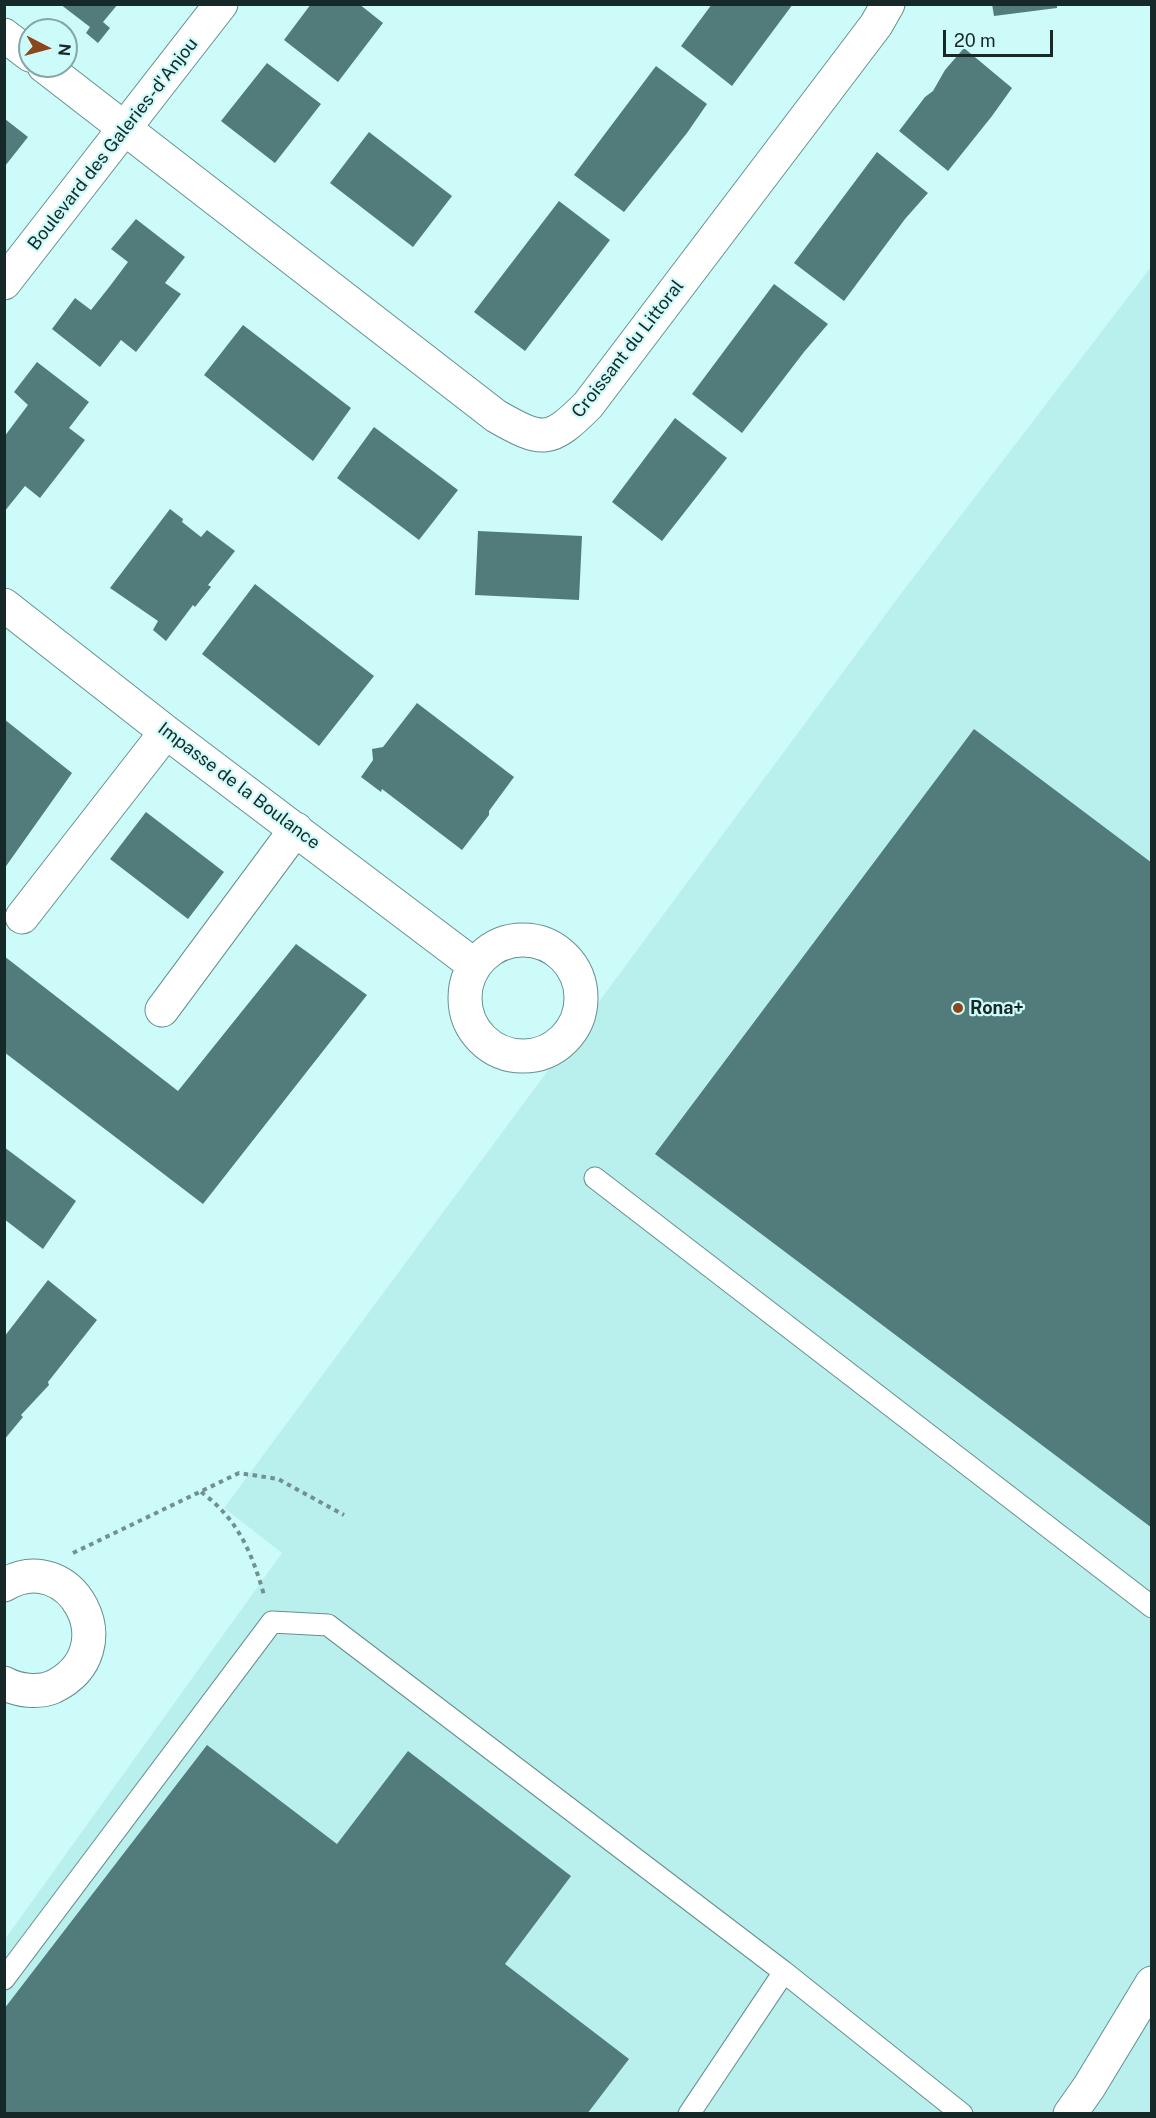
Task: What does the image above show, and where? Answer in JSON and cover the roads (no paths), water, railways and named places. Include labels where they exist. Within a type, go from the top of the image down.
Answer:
[{"type":"street","name":"Boulevard des Galeries-d'Anjou","points":[[4,283],[221,4]]},
{"type":"street","name":"Croissant du Littoral","points":[[59,78],[496,416],[518,429],[543,437],[566,428],[588,405],[876,25],[888,4]]},
{"type":"street","points":[[4,35],[18,46]]},
{"type":"street","name":"Impasse de la Boulance","points":[[4,606],[474,965]]},
{"type":"street","points":[[22,917],[166,732]]},
{"type":"street","points":[[162,1010],[296,829]]},
{"type":"street","points":[[4,1585],[12,1580],[29,1576],[48,1578],[64,1586],[77,1598],[87,1614],[90,1631],[88,1649],[80,1666],[66,1680],[49,1689],[29,1691],[4,1683]]},
{"type":"street","points":[[1070,2114],[1152,1983]]},
{"type":"lane","points":[[595,1178],[1152,1607]]},
{"type":"lane","points":[[4,1979],[272,1622],[328,1625],[784,1972],[963,2114]]},
{"type":"lane","points":[[689,2114],[784,1972]]},
{"type":"place","name":"Rona+","points":[[958,1008]]}]
